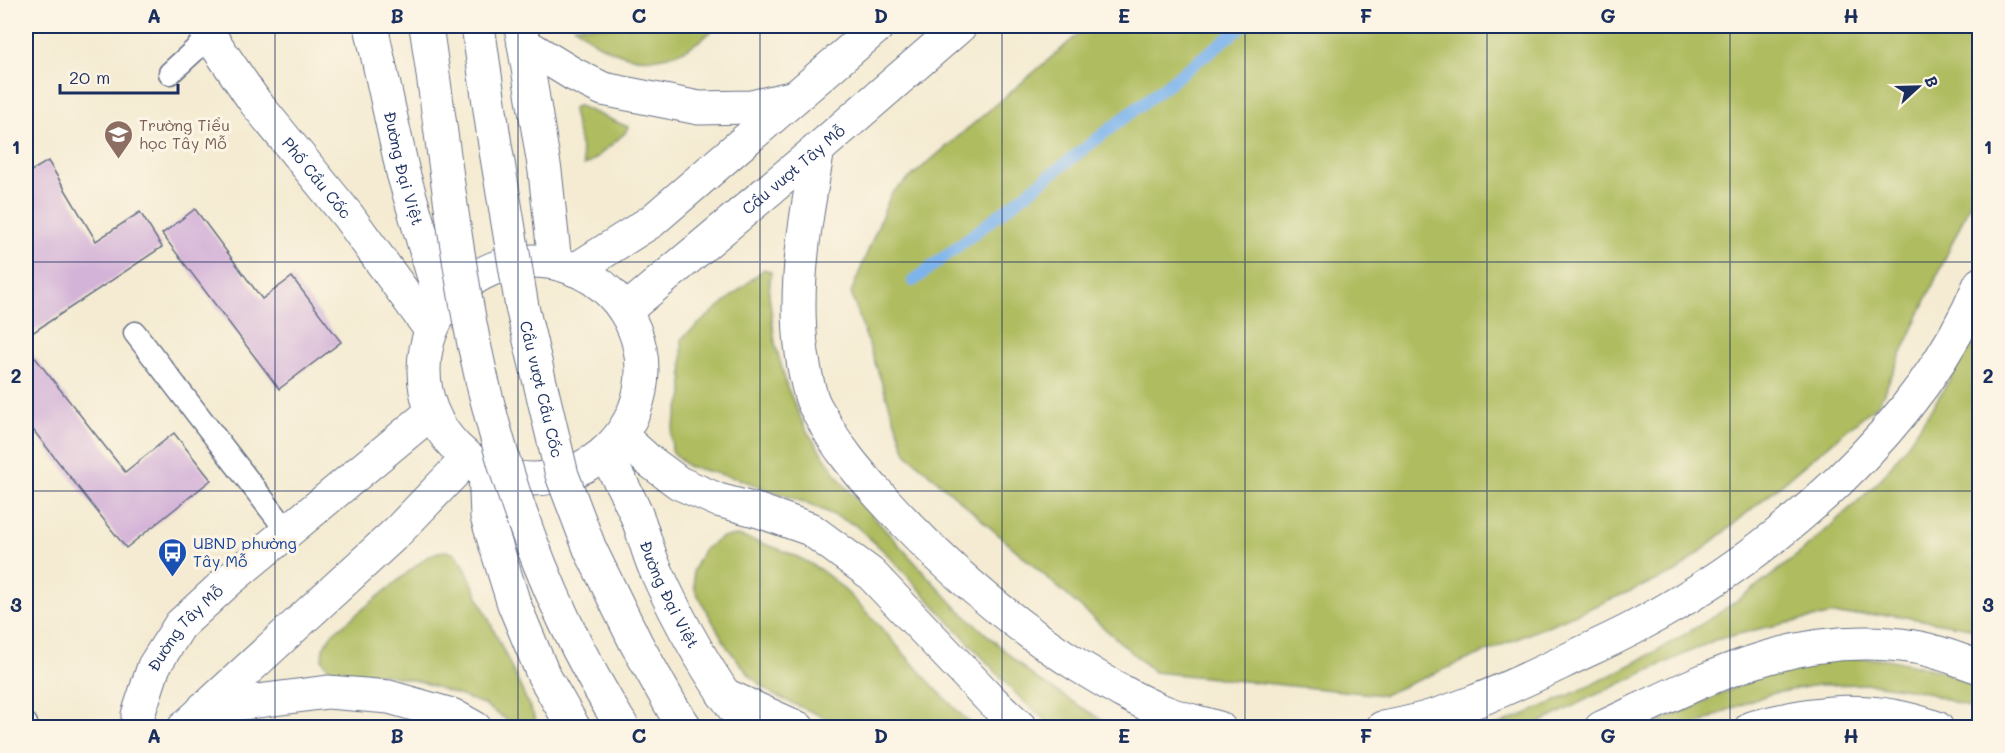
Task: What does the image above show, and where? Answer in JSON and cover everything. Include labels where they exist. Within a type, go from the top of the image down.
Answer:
[{"type":"main road","name":"Đường Đại Việt","points":[[371,26],[437,319]]},
{"type":"main road","points":[[426,26],[474,343],[489,410],[517,499],[570,632],[602,693],[624,728]]},
{"type":"main road","name":"Cầu vượt Cầu Cốc","points":[[478,26],[522,307],[562,475],[590,549],[636,643],[673,710],[686,728]]},
{"type":"main road","name":"Cầu vượt Tây Mỗ","points":[[625,311],[960,26]]},
{"type":"main road","points":[[565,266],[652,221],[874,29]]},
{"type":"main road","name":"Phố Cầu Cốc","points":[[206,31],[255,102],[437,319]]},
{"type":"main road","points":[[522,35],[544,171],[565,266]]},
{"type":"main road","points":[[522,35],[573,74],[603,89],[699,108],[751,107],[797,96]]},
{"type":"main road","points":[[818,149],[802,242],[801,344],[811,397],[834,441],[918,538],[982,597],[1045,645],[1109,685],[1167,713],[1219,728]]},
{"type":"main road","points":[[524,261],[565,266],[603,286],[625,311],[638,341],[642,375],[636,406],[613,444],[584,467],[560,477],[543,479],[510,477],[476,463],[453,445],[441,430],[432,412],[425,385],[425,357],[437,319],[465,284],[493,268],[524,261]]},
{"type":"main road","points":[[1382,728],[1467,704],[1639,626],[1697,591],[1752,553],[1812,507],[1880,438],[1931,374],[1968,310],[1980,284]]},
{"type":"main road","name":"Đường Tây Mỗ","points":[[138,728],[138,715],[154,666],[180,625],[228,581],[432,412]]},
{"type":"main road","name":"Đường Đại Việt","points":[[613,444],[617,474],[673,608],[723,694],[748,728]]},
{"type":"main road","points":[[613,444],[648,460],[679,483],[718,500],[759,511],[810,529],[870,573],[992,702],[1021,728]]},
{"type":"main road","points":[[194,718],[396,532],[476,463]]},
{"type":"main road","points":[[476,463],[487,518],[514,604],[543,674],[574,728]]},
{"type":"main road","points":[[1601,728],[1699,681],[1775,654],[1797,650],[1853,641],[1916,647],[1980,667]]},
{"type":"main road","points":[[194,718],[328,692],[389,697],[452,715],[475,728]]},
{"type":"main road","points":[[723,694],[798,728]]},
{"type":"main road","points":[[1751,728],[1788,718],[1831,712],[1872,712],[1911,718],[1937,728]]},
{"type":"lane","points":[[170,73],[206,31]]},
{"type":"lane","points":[[135,333],[288,531]]},
{"type":"green space","points":[[574,26],[717,26],[690,47],[662,57],[647,58],[632,57],[616,52],[597,43]]},
{"type":"green space","points":[[1088,26],[1979,26],[1979,184],[1879,403],[1676,572],[1383,695],[1154,672],[906,453],[851,293],[891,194]]},
{"type":"green space","points":[[579,106],[628,127],[625,133],[590,163],[584,165],[573,110],[574,107]]},
{"type":"green space","points":[[764,269],[771,272],[769,294],[775,343],[787,387],[806,430],[843,484],[955,606],[1035,678],[1113,727],[1054,727],[1020,698],[887,554],[855,525],[812,505],[739,479],[687,466],[672,451],[671,434],[683,395],[682,338]]},
{"type":"green space","points":[[1979,330],[1979,632],[1970,628],[1893,615],[1829,615],[1767,627],[1715,640],[1532,727],[1493,727],[1586,687],[1676,640],[1719,613],[1800,553],[1884,475],[1922,423]]},
{"type":"green space","points":[[738,536],[798,557],[830,577],[862,607],[932,685],[974,727],[846,727],[774,695],[751,677],[727,647],[695,590],[693,571],[703,550],[722,537]]},
{"type":"green space","points":[[446,551],[455,554],[463,564],[539,727],[518,727],[483,704],[422,682],[382,674],[337,671],[327,667],[322,659],[323,648],[331,635],[427,557]]},
{"type":"green space","points":[[1848,658],[1887,659],[1942,671],[1979,687],[1979,711],[1922,691],[1872,684],[1817,685],[1770,694],[1725,711],[1693,727],[1646,728],[1767,673],[1809,662]]},
{"type":"building","points":[[48,161],[96,241],[140,212],[162,247],[26,337],[26,174]]},
{"type":"building","points":[[195,209],[262,299],[292,277],[341,342],[279,389],[162,234]]},
{"type":"building","points":[[26,346],[125,472],[174,433],[211,480],[126,548],[26,421]]},
{"type":"waterway","points":[[913,281],[1243,26]]},
{"type":"place","name":"Trường Tiểu học Tây Mỗ","points":[[118,160]]},
{"type":"place","name":"UBND phường Tây Mỗ","points":[[172,578]]}]
